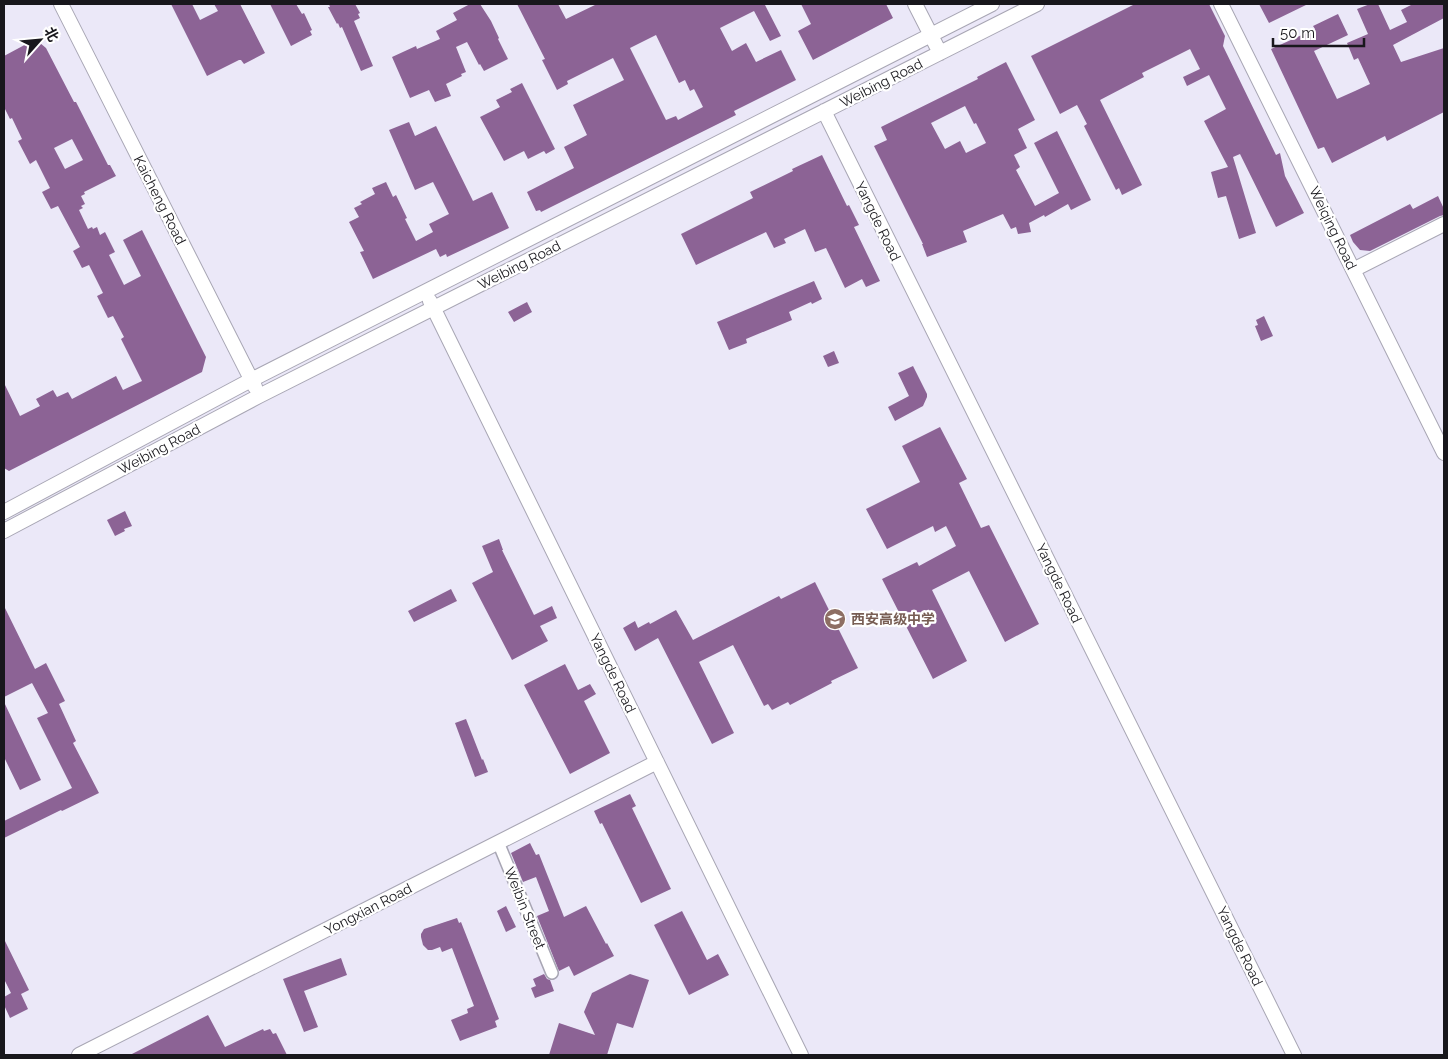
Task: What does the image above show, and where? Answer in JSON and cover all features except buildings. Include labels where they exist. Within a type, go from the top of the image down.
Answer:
[{"type":"street","name":"Kaicheng Road","points":[[62,4],[259,396]]},
{"type":"street","points":[[915,4],[940,53]]},
{"type":"street","name":"Weibing Road","points":[[4,512],[251,380],[992,4]]},
{"type":"street","name":"Weibing Road","points":[[4,531],[259,396],[1037,4]]},
{"type":"street","name":"Weiqing Road","points":[[1221,4],[1444,453]]},
{"type":"street","name":"Yangde Road","points":[[824,111],[1294,1055]]},
{"type":"street","points":[[1353,270],[1444,224]]},
{"type":"street","name":"Yangde Road","points":[[425,291],[801,1055]]},
{"type":"street","name":"Yongxian Road","points":[[79,1055],[656,762]]},
{"type":"street","name":"Weibin Street","points":[[498,842],[552,973]]},
{"type":"place","name":"西安高级中学","points":[[835,619]]}]
